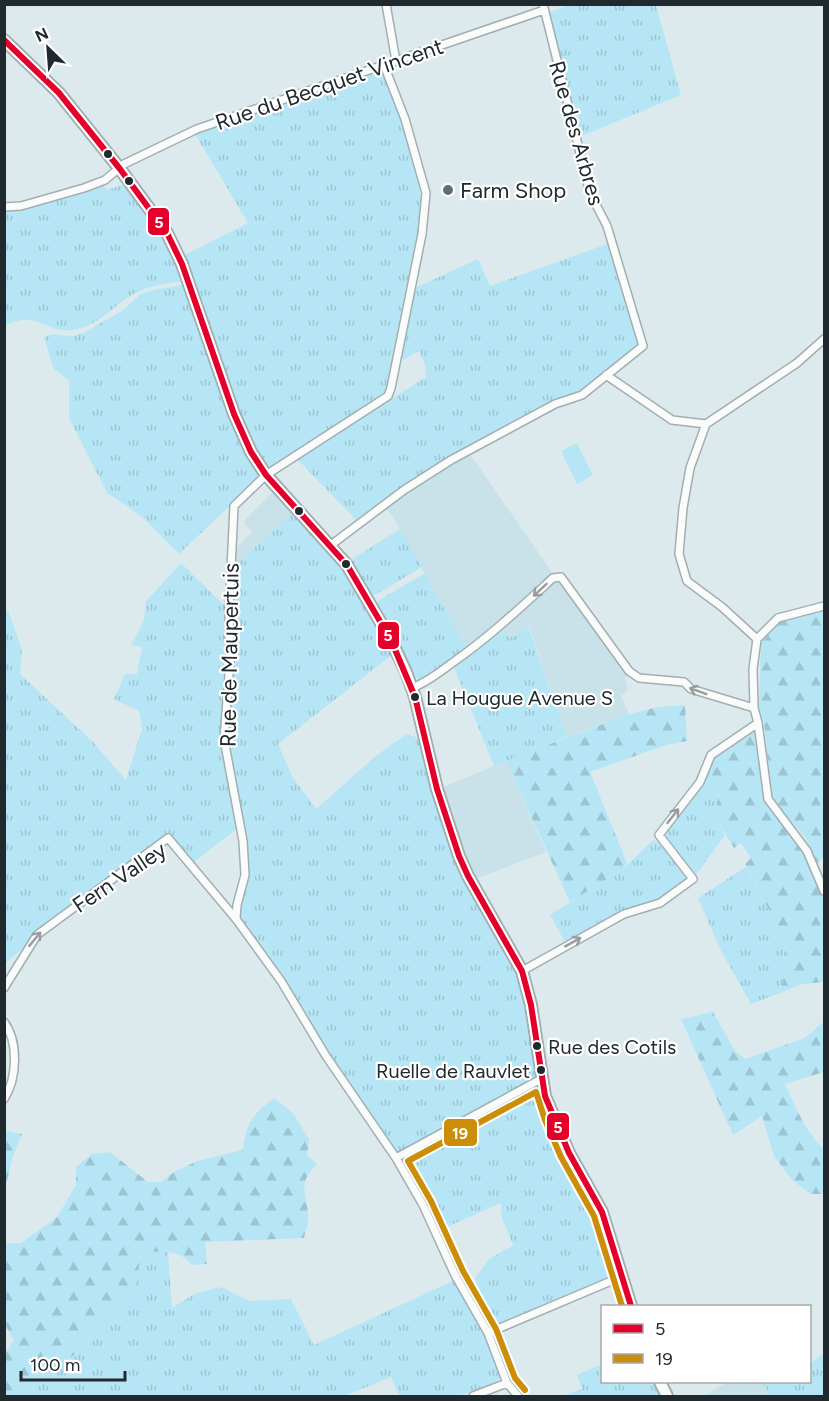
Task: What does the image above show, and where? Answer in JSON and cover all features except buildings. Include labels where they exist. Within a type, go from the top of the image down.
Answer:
[{"type":"main road","points":[[4,40],[59,93],[120,169],[175,247],[234,414],[251,452],[266,476],[347,565],[396,651],[412,688],[437,789],[459,856],[522,971],[531,1005],[541,1079],[552,1116],[569,1153],[602,1212],[632,1305]]},
{"type":"street","points":[[386,4],[396,61]]},
{"type":"street","name":"Rue du Becquet Vincent","points":[[4,207],[21,206],[84,188],[105,180],[124,164],[197,129],[396,61],[544,7]]},
{"type":"street","name":"Rue des Arbres","points":[[331,545],[404,490],[451,460],[555,404],[582,394],[643,346],[607,226],[590,193],[544,7]]},
{"type":"street","name":"Rue de Maupertuis","points":[[236,919],[237,905],[245,875],[243,841],[224,739],[230,661],[229,610],[234,506],[266,476],[388,396],[391,388],[422,234],[426,193],[405,119],[384,65]]},
{"type":"street","points":[[757,639],[722,607],[687,581],[680,554],[683,508],[690,468],[706,424],[797,363],[825,339]]},
{"type":"street","points":[[606,375],[672,420],[706,424]]},
{"type":"street","points":[[412,688],[425,682],[469,651],[506,622],[553,578],[561,577],[630,671],[639,678],[684,682],[691,689],[754,708]]},
{"type":"street","points":[[825,606],[778,618],[757,639],[753,669],[754,708],[768,800],[807,851],[825,891]]},
{"type":"street","points":[[522,971],[624,914],[660,903],[693,879],[659,834],[700,782],[711,755],[758,723]]},
{"type":"street","name":"Fern Valley","points":[[4,988],[37,935],[168,838],[236,919]]},
{"type":"street","points":[[236,919],[281,981],[326,1056],[396,1158],[423,1205],[455,1275],[488,1333],[507,1383],[518,1396]]},
{"type":"street","points":[[4,1022],[9,1029],[14,1056],[11,1088],[4,1099]]},
{"type":"street","points":[[396,1158],[541,1079]]},
{"type":"street","points":[[488,1333],[623,1276]]},
{"type":"street","points":[[473,1396],[507,1383]]},
{"type":"shaded area","points":[[469,453],[554,575],[467,649],[400,529],[384,507]]},
{"type":"shaded area","points":[[274,491],[294,512],[240,561],[233,559],[234,550],[252,532],[243,522]]},
{"type":"shaded area","points":[[560,580],[623,670],[629,674],[625,678],[628,691],[621,696],[629,714],[567,737],[529,626],[510,638],[501,631]]},
{"type":"shaded area","points":[[506,761],[546,852],[475,879],[455,834],[441,788]]},
{"type":"shaded area","points":[[725,1383],[762,1383],[771,1396],[704,1396]]},
{"type":"green space","points":[[568,5],[656,5],[681,95],[579,137],[548,13]]},
{"type":"green space","points":[[381,70],[413,155],[422,211],[388,388],[380,398],[271,470],[262,460],[238,406],[185,255],[248,223],[195,134]]},
{"type":"green space","points":[[125,184],[163,234],[175,254],[182,281],[153,286],[137,292],[98,320],[81,328],[63,330],[26,320],[5,325],[5,209],[54,201],[103,185],[107,190]]},
{"type":"green space","points":[[607,244],[610,246],[638,345],[581,392],[556,401],[460,451],[407,484],[356,520],[297,459],[426,377],[425,365],[419,351],[399,360],[415,288],[478,259],[490,286]]},
{"type":"green space","points":[[182,285],[186,287],[248,457],[259,474],[255,482],[179,554],[141,516],[107,493],[69,418],[69,381],[53,368],[44,337],[54,334],[72,336],[84,333],[123,310],[141,294]]},
{"type":"green space","points":[[577,443],[593,475],[577,484],[561,451]]},
{"type":"green space","points":[[294,512],[337,559],[385,639],[392,655],[278,744],[292,776],[316,809],[377,755],[407,734],[421,739],[429,784],[455,861],[512,964],[525,1000],[539,1087],[573,1168],[606,1235],[617,1273],[494,1327],[475,1278],[489,1259],[513,1245],[502,1218],[501,1203],[440,1230],[427,1202],[397,1153],[323,1044],[302,1006],[242,919],[240,912],[249,871],[246,839],[228,737],[234,655],[231,603],[233,559],[240,561]]},
{"type":"green space","points":[[400,529],[422,567],[377,594],[369,594],[349,561]]},
{"type":"green space","points":[[181,563],[227,608],[221,739],[238,828],[194,862],[168,833],[35,932],[27,945],[5,963],[5,613],[8,610],[22,650],[20,674],[93,742],[126,780],[142,729],[139,711],[114,699],[125,674],[137,674],[142,647],[131,645],[144,620],[146,601]]},
{"type":"green space","points":[[425,573],[467,649],[418,682],[415,675],[411,676],[376,604]]},
{"type":"green space","points":[[824,609],[824,857],[817,863],[805,837],[772,799],[764,724],[759,708],[761,643],[780,621]]},
{"type":"green space","points":[[528,626],[567,737],[494,766],[453,665],[501,631],[510,638]]},
{"type":"green space","points":[[685,705],[687,741],[666,745],[590,772],[627,863],[623,869],[570,902],[506,761],[629,714],[658,707]]},
{"type":"green space","points":[[756,728],[764,800],[803,853],[824,900],[824,982],[802,984],[780,993],[788,959],[780,931],[745,864],[751,858],[741,843],[734,848],[715,817],[718,797],[715,788],[703,783],[713,756]]},
{"type":"green space","points":[[703,783],[715,788],[718,797],[715,817],[725,835],[695,876],[662,834]]},
{"type":"green space","points":[[653,840],[659,843],[687,876],[683,881],[653,903],[619,912],[566,944],[550,915],[623,869]]},
{"type":"green space","points":[[746,867],[780,931],[788,959],[780,993],[751,1004],[720,949],[698,898]]},
{"type":"green space","points":[[713,1012],[735,1051],[745,1059],[805,1038],[824,1021],[824,1072],[785,1084],[806,1127],[824,1149],[824,1194],[810,1194],[791,1179],[774,1156],[762,1116],[733,1135],[681,1019]]},
{"type":"green space","points":[[274,1098],[292,1112],[309,1139],[307,1156],[317,1164],[305,1182],[308,1217],[304,1238],[205,1242],[207,1264],[192,1265],[176,1254],[141,1252],[135,1294],[100,1319],[80,1351],[24,1388],[23,1396],[5,1396],[5,1353],[14,1340],[5,1325],[5,1243],[21,1243],[57,1217],[76,1185],[76,1167],[92,1154],[110,1152],[148,1182],[161,1182],[174,1172],[197,1161],[243,1150],[246,1133],[252,1120]]},
{"type":"green space","points":[[5,1131],[22,1134],[13,1156],[5,1189]]},
{"type":"green space","points":[[141,1252],[168,1252],[172,1308],[196,1293],[221,1287],[250,1301],[291,1299],[314,1345],[455,1280],[484,1332],[501,1377],[491,1385],[479,1390],[453,1396],[399,1396],[391,1377],[345,1396],[23,1396],[24,1388],[80,1351],[100,1319],[134,1294]]},
{"type":"green space","points":[[824,1353],[824,1396],[771,1396],[762,1383],[811,1383],[811,1363]]},
{"type":"green space","points":[[601,1364],[601,1383],[654,1383],[660,1396],[562,1396],[582,1389],[577,1375]]},
{"type":"transit line","name":"5","points":[[4,40],[59,93],[120,169],[167,233],[182,264],[234,414],[251,452],[266,475],[347,565],[391,640],[415,697],[437,789],[459,856],[522,971],[531,1005],[545,1096],[569,1153],[602,1212],[631,1305]]},
{"type":"transit line","name":"19","points":[[525,1390],[515,1378],[496,1329],[463,1271],[431,1201],[408,1161],[536,1092],[561,1157],[594,1216],[622,1305]]},
{"type":"place","name":"Farm Shop","points":[[448,190]]},
{"type":"place","name":"La Hougue Avenue S","points":[[415,697]]},
{"type":"place","name":"Rue des Cotils","points":[[537,1046]]},
{"type":"place","name":"Ruelle de Rauvlet","points":[[541,1070]]}]
